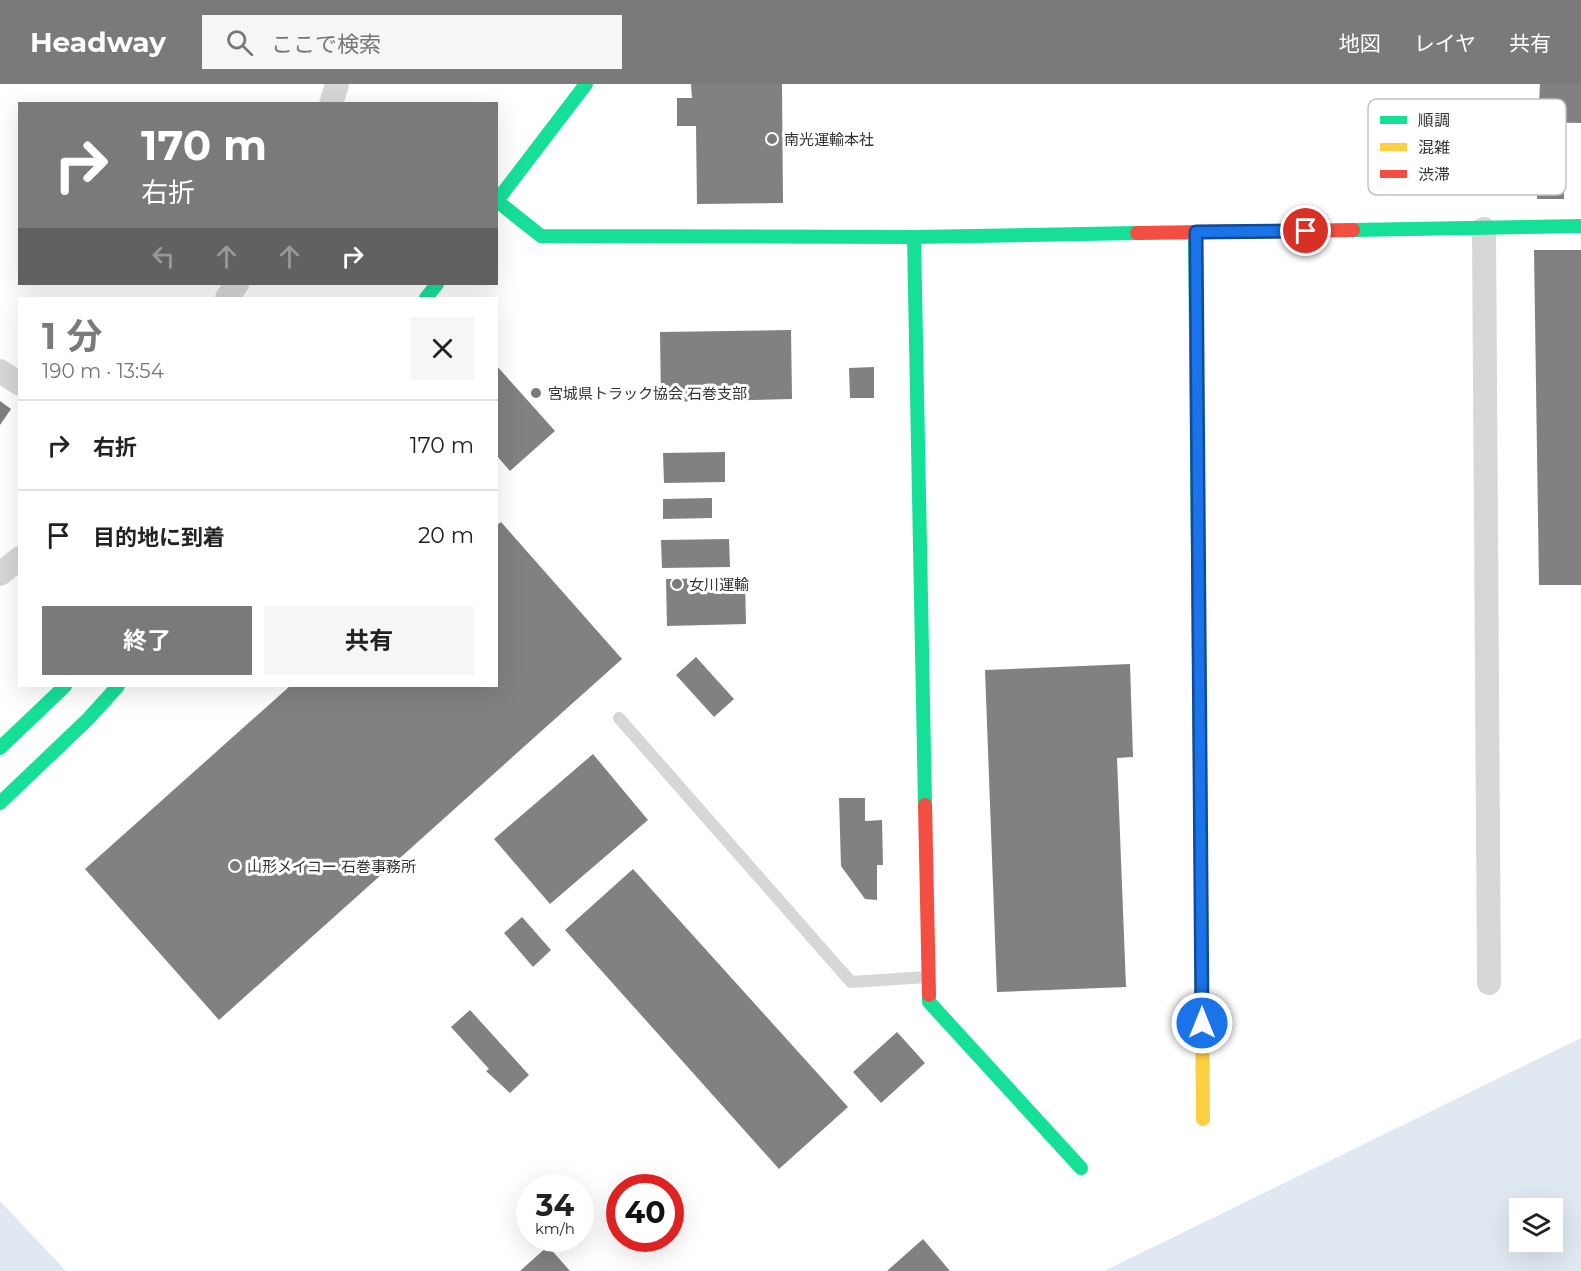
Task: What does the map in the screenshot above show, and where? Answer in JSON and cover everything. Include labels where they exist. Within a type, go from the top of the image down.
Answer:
[{"type":"street","points":[[332,102],[337,84]]},
{"type":"street","points":[[498,200],[586,84]]},
{"type":"street","points":[[498,202],[541,236],[914,237],[1581,226]]},
{"type":"street","points":[[1484,229],[1489,983]]},
{"type":"street","points":[[1196,232],[1203,1119]]},
{"type":"street","points":[[914,237],[929,1002],[1081,1168]]},
{"type":"street","points":[[427,297],[436,285]]},
{"type":"street","points":[[0,371],[18,383]]},
{"type":"street","points":[[0,574],[18,560]]},
{"type":"street","points":[[0,748],[64,687]]},
{"type":"street","points":[[0,803],[88,719],[117,687]]},
{"type":"lane","points":[[619,718],[850,982],[928,977]]},
{"type":"shaded area","points":[[1581,1038],[1581,1271],[1104,1271]]},
{"type":"shaded area","points":[[0,1201],[66,1271],[0,1271]]},
{"type":"building","points":[[691,84],[782,84],[783,203],[697,204],[696,126],[677,126],[677,98],[692,98]]},
{"type":"building","points":[[1540,84],[1581,84],[1581,123],[1566,123],[1566,99],[1539,99]]},
{"type":"building","points":[[1537,195],[1564,195],[1564,199],[1537,199]]},
{"type":"building","points":[[1534,250],[1581,250],[1581,585],[1539,585]]},
{"type":"building","points":[[791,330],[792,399],[661,402],[660,332]]},
{"type":"building","points":[[498,367],[555,431],[510,471],[498,457]]},
{"type":"building","points":[[874,367],[874,398],[850,398],[849,368]]},
{"type":"building","points":[[0,401],[11,409],[0,425]]},
{"type":"building","points":[[725,452],[725,482],[664,483],[663,453]]},
{"type":"building","points":[[712,498],[712,518],[663,519],[663,499]]},
{"type":"building","points":[[501,522],[622,659],[219,1020],[85,869],[289,687],[498,687],[498,524]]},
{"type":"building","points":[[729,539],[730,567],[662,568],[661,540]]},
{"type":"building","points":[[745,578],[746,624],[667,626],[666,579]]},
{"type":"building","points":[[696,657],[734,699],[714,717],[676,675]]},
{"type":"building","points":[[1130,664],[1133,757],[1117,758],[1126,987],[997,992],[985,670]]},
{"type":"building","points":[[593,754],[648,820],[550,904],[494,839]]},
{"type":"building","points":[[839,798],[865,798],[865,821],[882,820],[883,865],[877,865],[877,900],[865,899],[841,866]]},
{"type":"building","points":[[633,869],[848,1107],[779,1169],[565,930]]},
{"type":"building","points":[[522,917],[551,950],[533,967],[504,933]]},
{"type":"building","points":[[470,1010],[529,1075],[510,1093],[486,1071],[489,1069],[451,1027]]},
{"type":"building","points":[[897,1032],[925,1063],[881,1103],[853,1072]]},
{"type":"building","points":[[923,1239],[950,1271],[887,1271]]},
{"type":"building","points":[[541,1252],[553,1252],[570,1271],[520,1271]]},
{"type":"traffic: fast","points":[[498,199],[586,84]]},
{"type":"traffic: fast","points":[[498,202],[541,236],[914,237],[1137,233]]},
{"type":"traffic: fast","points":[[1353,230],[1581,226]]},
{"type":"traffic: fast","points":[[1195,232],[1201,875]]},
{"type":"traffic: fast","points":[[914,237],[925,805]]},
{"type":"traffic: fast","points":[[427,297],[436,285]]},
{"type":"traffic: fast","points":[[0,748],[64,687]]},
{"type":"traffic: fast","points":[[0,803],[88,719],[117,687]]},
{"type":"traffic: fast","points":[[929,995],[929,1002],[1081,1168]]},
{"type":"traffic: slow","points":[[1201,875],[1203,1119]]},
{"type":"traffic: jam","points":[[1137,233],[1353,230]]},
{"type":"traffic: jam","points":[[925,805],[929,995]]},
{"type":"place","name":"南光運輸本社","points":[[772,139]]},
{"type":"place","name":"宮城県トラック協会 石巻支部","points":[[536,393]]},
{"type":"place","name":"女川運輸","points":[[677,584]]},
{"type":"place","name":"山形メイコー 石巻事務所","points":[[235,866]]},
{"type":"route","points":[[1202,1023],[1196,232],[1306,231]]}]
